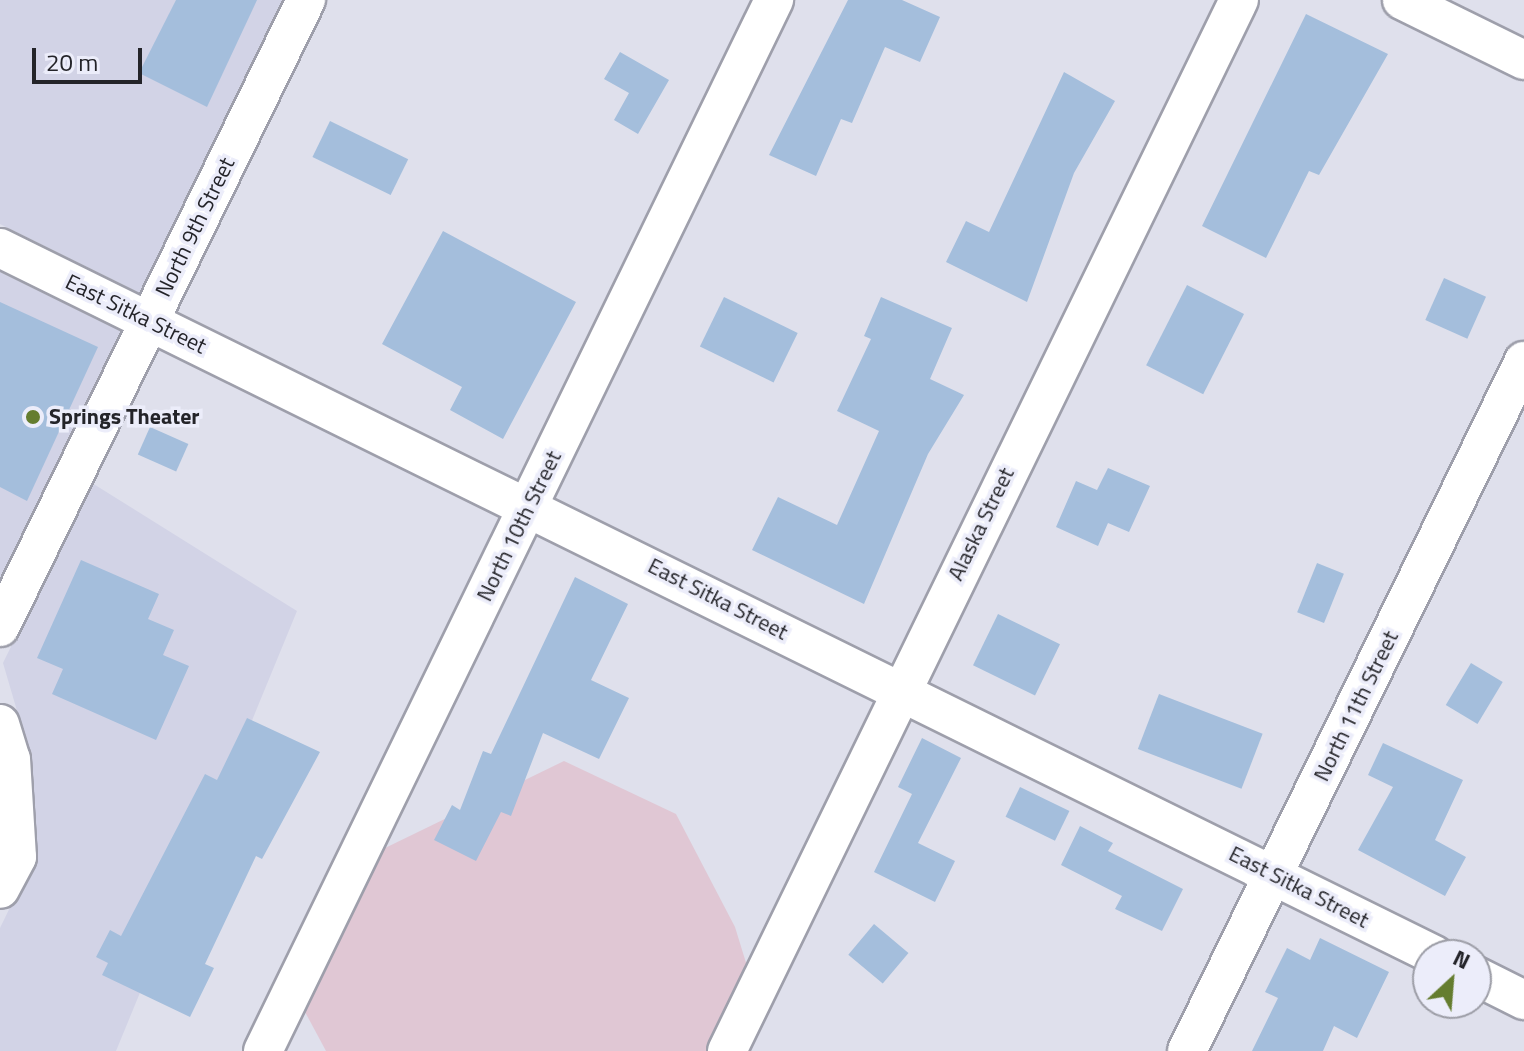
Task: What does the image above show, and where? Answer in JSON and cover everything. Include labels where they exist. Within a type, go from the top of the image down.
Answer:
[{"type":"street","name":"North 9th Street","points":[[0,627],[306,0]]},
{"type":"street","name":"North 10th Street","points":[[263,1051],[774,0]]},
{"type":"street","name":"Alaska Street","points":[[727,1051],[899,690],[1239,0]]},
{"type":"street","points":[[1402,0],[1524,60]]},
{"type":"street","name":"East Sitka Street","points":[[0,248],[530,503],[1412,944]]},
{"type":"street","name":"North 11th Street","points":[[1187,1051],[1524,361]]},
{"type":"street","points":[[0,724],[11,759],[17,857],[0,889]]},
{"type":"street","points":[[1492,984],[1524,1000]]},
{"type":"shaded area","points":[[0,0],[285,0],[142,294],[0,224]]},
{"type":"shaded area","name":"Springs Theater","points":[[0,272],[123,332],[0,584]]},
{"type":"shaded area","points":[[157,348],[92,483],[297,611],[116,1051],[0,1051],[0,928],[36,854],[30,755],[3,663]]},
{"type":"shaded area","points":[[564,761],[676,814],[735,927],[747,966],[706,1051],[326,1051],[304,1010],[383,849]]},
{"type":"building","points":[[176,0],[257,0],[207,107],[139,73]]},
{"type":"building","points":[[848,0],[902,0],[940,17],[920,62],[885,47],[852,123],[841,119],[816,176],[769,155]]},
{"type":"building","points":[[1306,14],[1388,54],[1319,175],[1309,171],[1266,258],[1202,226]]},
{"type":"building","points":[[620,52],[669,80],[638,134],[614,120],[629,93],[604,79]]},
{"type":"building","points":[[1064,72],[1115,101],[1074,173],[1027,302],[946,262],[966,221],[989,232]]},
{"type":"building","points":[[330,121],[408,159],[391,195],[312,157]]},
{"type":"building","points":[[443,231],[576,302],[503,439],[450,410],[462,387],[382,344]]},
{"type":"building","points":[[1444,278],[1486,297],[1467,339],[1425,320]]},
{"type":"building","points":[[1187,285],[1244,314],[1203,394],[1146,365]]},
{"type":"building","points":[[724,297],[798,333],[774,382],[700,346]]},
{"type":"building","points":[[881,297],[952,328],[930,379],[964,395],[928,454],[864,604],[752,550],[778,497],[837,525],[879,431],[837,411],[871,339],[864,336]]},
{"type":"building","name":"Springs Theater","points":[[0,302],[98,347],[27,501],[0,487]]},
{"type":"building","points":[[150,427],[188,444],[176,471],[138,454]]},
{"type":"building","points":[[1108,468],[1150,486],[1129,532],[1108,523],[1098,546],[1056,527],[1076,481],[1097,490]]},
{"type":"building","points":[[81,560],[159,594],[148,619],[174,630],[163,655],[189,666],[156,740],[52,694],[63,669],[37,658]]},
{"type":"building","points":[[1317,563],[1344,574],[1324,623],[1297,612]]},
{"type":"building","points":[[575,577],[628,604],[591,680],[629,698],[599,759],[543,733],[511,816],[501,812],[476,861],[434,840],[452,805],[460,810],[483,751],[491,754]]},
{"type":"building","points":[[998,614],[1060,644],[1035,695],[973,665]]},
{"type":"building","points":[[1471,663],[1503,682],[1477,724],[1446,705]]},
{"type":"building","points":[[1159,694],[1263,734],[1241,789],[1138,749]]},
{"type":"building","points":[[247,718],[320,752],[262,859],[256,856],[205,964],[214,968],[190,1017],[102,975],[108,963],[96,957],[110,930],[121,936],[205,774],[217,780]]},
{"type":"building","points":[[922,738],[961,758],[918,843],[955,861],[935,902],[874,872],[912,794],[898,787]]},
{"type":"building","points":[[1383,743],[1463,780],[1435,840],[1466,857],[1445,896],[1358,850],[1393,787],[1368,775]]},
{"type":"building","points":[[1020,787],[1069,811],[1055,841],[1006,817]]},
{"type":"building","points":[[1080,826],[1113,843],[1108,851],[1183,889],[1162,931],[1115,909],[1122,896],[1061,865]]},
{"type":"building","points":[[874,924],[908,953],[883,984],[848,955]]},
{"type":"building","points":[[1320,938],[1389,972],[1357,1038],[1334,1026],[1323,1051],[1252,1051],[1278,998],[1265,992],[1287,948],[1310,960]]},
{"type":"place","name":"Springs Theater","points":[[33,417]]}]
